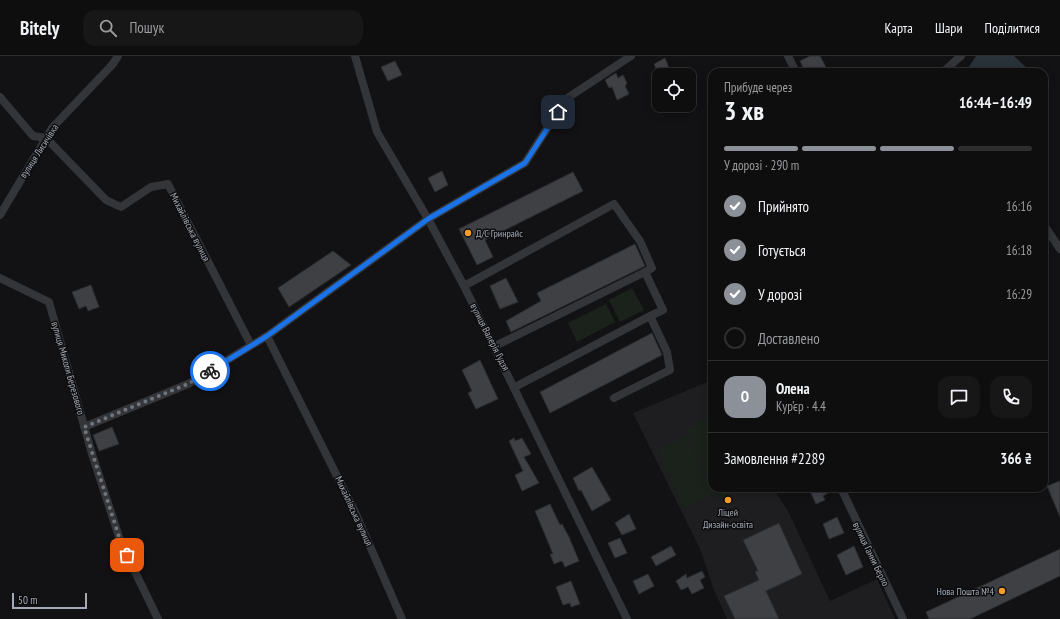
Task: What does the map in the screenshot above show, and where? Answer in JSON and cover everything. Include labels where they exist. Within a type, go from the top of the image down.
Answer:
[{"type":"street","name":"вулиця Лисичівка","points":[[0,215],[52,128],[112,65],[118,56]]},
{"type":"street","name":"вулиця Валерія Гудзя","points":[[355,56],[377,132],[428,219],[495,346],[627,619]]},
{"type":"street","points":[[84,427],[188,384],[267,336],[428,219],[525,163],[566,99],[631,56]]},
{"type":"street","points":[[788,56],[794,68]]},
{"type":"street","points":[[948,68],[961,56]]},
{"type":"street","points":[[0,97],[33,136],[46,138]]},
{"type":"street","name":"Михайлівська вулиця","points":[[46,138],[106,200],[121,207],[151,187],[168,184],[251,346]]},
{"type":"street","points":[[464,286],[614,204],[643,248],[652,268],[495,346]]},
{"type":"street","points":[[1048,231],[1060,249]]},
{"type":"street","points":[[515,387],[663,310],[645,272]]},
{"type":"street","name":"вулиця Миколи Березового","points":[[0,278],[49,302],[84,427],[121,543],[158,619]]},
{"type":"street","points":[[614,398],[670,370],[667,352],[650,316]]},
{"type":"street","name":"Михайлівська вулиця","points":[[267,336],[355,512],[402,619]]},
{"type":"street","name":"вулиця Ганни Берло","points":[[843,492],[902,619]]},
{"type":"shaded area","points":[[976,56],[1014,56],[1027,68],[968,68]]},
{"type":"shaded area","points":[[632,288],[644,310],[620,322],[609,300]]},
{"type":"shaded area","points":[[606,304],[615,322],[577,342],[568,323]]},
{"type":"shaded area","name":"Ліцей Дизайн-освіта","points":[[708,382],[708,492],[776,492],[788,511],[830,601],[877,579],[895,619],[727,619],[714,590],[701,551],[633,413]]},
{"type":"shaded area","points":[[708,419],[708,477],[686,429]]},
{"type":"shaded area","points":[[687,436],[708,481],[708,492],[713,492],[714,494],[683,508],[657,450]]},
{"type":"shaded area","points":[[715,492],[735,492],[719,500]]},
{"type":"building","points":[[810,56],[820,56],[826,68],[803,68],[800,61]]},
{"type":"building","points":[[665,58],[669,68],[656,68],[654,64]]},
{"type":"building","points":[[395,61],[402,75],[388,81],[381,67]]},
{"type":"building","points":[[616,73],[618,78],[623,75],[627,83],[625,86],[629,94],[617,100],[612,87],[609,88],[605,80]]},
{"type":"building","points":[[442,171],[448,185],[435,192],[428,178]]},
{"type":"building","points":[[573,172],[583,191],[485,240],[493,257],[477,265],[459,229]]},
{"type":"building","points":[[635,244],[645,266],[511,332],[506,321],[541,301],[537,293]]},
{"type":"building","points":[[333,251],[351,265],[289,307],[278,288]]},
{"type":"building","points":[[506,278],[518,302],[500,309],[490,286]]},
{"type":"building","points":[[91,285],[99,307],[88,311],[86,306],[79,309],[72,292]]},
{"type":"building","points":[[652,333],[662,355],[550,413],[540,392]]},
{"type":"building","points":[[480,360],[498,399],[476,409],[468,393],[472,391],[462,370]]},
{"type":"building","points":[[112,427],[119,444],[99,451],[93,435]]},
{"type":"building","points":[[514,438],[515,441],[522,438],[531,454],[524,457],[539,483],[522,491],[515,475],[523,471],[509,441]]},
{"type":"building","points":[[592,467],[611,500],[592,511],[581,490],[579,491],[573,478]]},
{"type":"building","points":[[1060,481],[1060,517],[1048,488],[1048,486]]},
{"type":"building","points":[[810,492],[830,492],[823,496],[825,500],[816,504]]},
{"type":"building","points":[[550,504],[560,525],[562,524],[569,537],[579,561],[565,567],[562,561],[554,564],[550,554],[553,554],[535,511]]},
{"type":"building","points":[[629,514],[636,529],[622,535],[615,523]]},
{"type":"building","points":[[837,517],[844,533],[829,539],[823,524]]},
{"type":"building","points":[[779,523],[802,574],[766,591],[779,619],[735,619],[724,596],[759,580],[755,572],[758,571],[743,540]]},
{"type":"building","points":[[620,538],[627,553],[615,558],[608,543]]},
{"type":"building","points":[[671,546],[676,555],[656,566],[651,557]]},
{"type":"building","points":[[854,546],[863,567],[846,575],[837,555]]},
{"type":"building","points":[[1060,549],[1060,576],[970,619],[929,619],[926,612]]},
{"type":"building","points":[[702,571],[705,577],[700,580],[704,588],[692,594],[688,587],[681,590],[676,581],[686,574],[687,578]]},
{"type":"building","points":[[648,574],[654,586],[639,594],[633,581]]},
{"type":"building","points":[[571,581],[580,604],[571,607],[570,603],[563,605],[556,587]]},
{"type":"way so far","points":[[127,555],[121,543],[84,427],[188,384],[210,371]]},
{"type":"place","name":"Д/С Гринрайс","points":[[468,233]]},
{"type":"place","name":"Ліцей Дизайн-освіта","points":[[728,500]]},
{"type":"place","name":"Нова Пошта №4","points":[[1002,591]]},
{"type":"route","points":[[210,371],[267,336],[428,219],[525,163],[558,112]]}]
